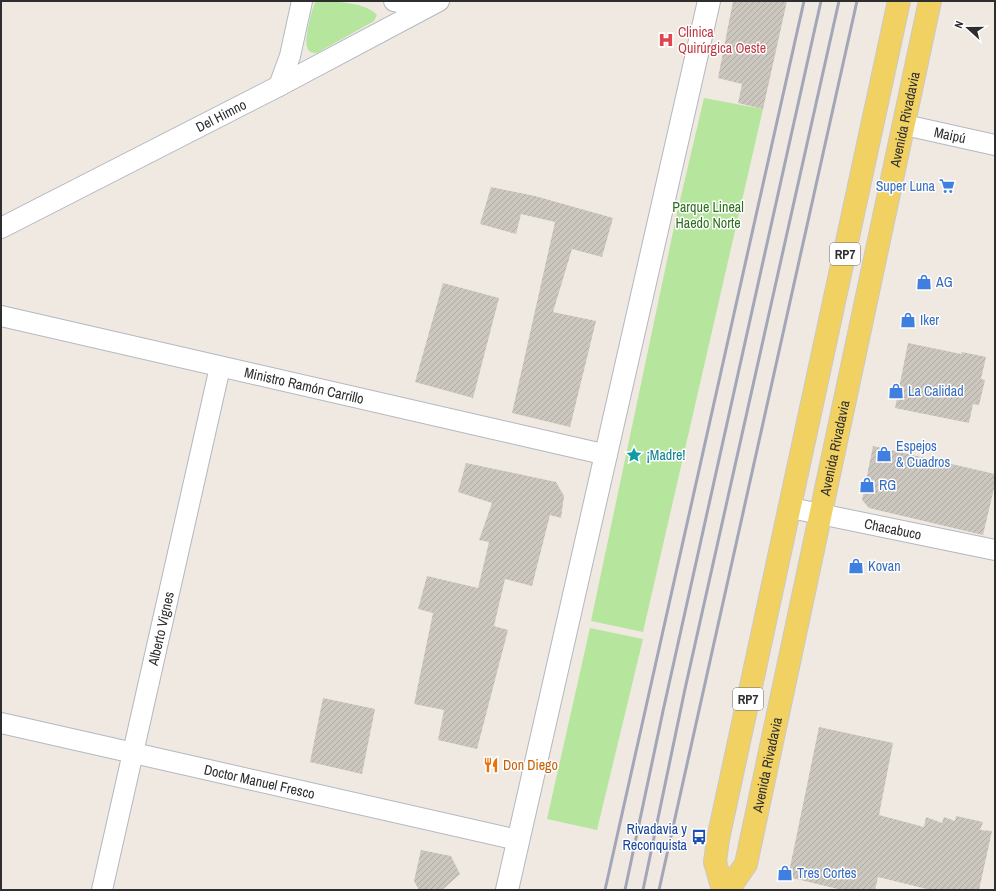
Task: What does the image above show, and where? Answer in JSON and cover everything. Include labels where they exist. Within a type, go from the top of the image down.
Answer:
[{"type":"main road","name":"RP7","points":[[723,890],[716,862],[718,839],[899,1]]},
{"type":"main road","name":"Avenida Rivadavia","points":[[728,890],[746,864],[930,1]]},
{"type":"street","points":[[279,86],[290,56],[302,1]]},
{"type":"street","points":[[394,1],[432,4]]},
{"type":"street","points":[[507,890],[608,454],[709,1]]},
{"type":"street","name":"Del Himno","points":[[1,228],[279,86],[432,4]]},
{"type":"street","name":"Maipú","points":[[904,126],[995,145]]},
{"type":"street","name":"Ministro Ramón Carrillo","points":[[1,316],[608,454]]},
{"type":"street","name":"Alberto Vignes","points":[[102,890],[220,367]]},
{"type":"street","name":"Chacabuco","points":[[790,508],[822,513],[995,550]]},
{"type":"street","name":"Doctor Manuel Fresco","points":[[1,723],[518,840]]},
{"type":"green space","points":[[316,1],[339,2],[357,5],[365,7],[377,15],[374,21],[317,53],[312,52],[309,51],[306,44],[307,31]]},
{"type":"green space","name":"Parque Lineal Haedo Norte","points":[[704,98],[763,109],[643,632],[591,621],[677,213]]},
{"type":"green space","points":[[590,628],[643,639],[597,830],[547,819]]},
{"type":"building","points":[[733,1],[787,1],[763,109],[738,103],[742,84],[718,78]]},
{"type":"building","points":[[491,187],[535,196],[613,218],[602,257],[572,249],[553,312],[596,321],[570,427],[512,413],[555,222],[521,214],[516,234],[480,224]]},
{"type":"building","points":[[443,283],[499,298],[473,398],[415,382]]},
{"type":"building","points":[[908,343],[961,354],[962,352],[986,357],[981,379],[985,380],[979,405],[973,404],[969,423],[895,408]]},
{"type":"building","points":[[873,446],[995,474],[995,484],[983,535],[869,508],[862,500]]},
{"type":"building","points":[[466,463],[556,482],[564,496],[561,518],[550,515],[532,586],[505,579],[494,626],[508,630],[477,749],[438,740],[444,710],[414,704],[433,613],[418,609],[427,576],[478,588],[489,542],[479,540],[492,503],[458,492]]},
{"type":"building","points":[[323,698],[375,709],[362,774],[310,762]]},
{"type":"building","points":[[819,727],[893,743],[879,815],[924,827],[926,817],[942,823],[944,817],[955,821],[956,816],[983,822],[980,830],[992,831],[979,890],[931,890],[878,877],[875,890],[842,890],[788,877]]},
{"type":"building","points":[[421,850],[451,856],[460,874],[442,890],[419,890],[414,881]]},
{"type":"railway","points":[[605,890],[804,1]]},
{"type":"railway","points":[[625,890],[663,711],[821,1]]},
{"type":"railway","points":[[643,890],[685,689],[839,1]]},
{"type":"railway","points":[[659,890],[857,1]]},
{"type":"place","name":"Clinica Quirúrgica Oeste","points":[[666,40]]},
{"type":"place","name":"Super Luna","points":[[947,186]]},
{"type":"place","name":"AG","points":[[924,282]]},
{"type":"place","name":"Iker","points":[[908,320]]},
{"type":"place","name":"La Calidad","points":[[896,391]]},
{"type":"place","name":"Espejos & Cuadros","points":[[884,454]]},
{"type":"place","name":"¡Madre!","points":[[634,455]]},
{"type":"place","name":"RG","points":[[867,485]]},
{"type":"place","name":"Kovan","points":[[856,566]]},
{"type":"place","name":"Don Diego","points":[[491,765]]},
{"type":"place","name":"Rivadavia y Reconquista","points":[[699,837]]},
{"type":"place","name":"Tres Cortes","points":[[785,873]]}]
